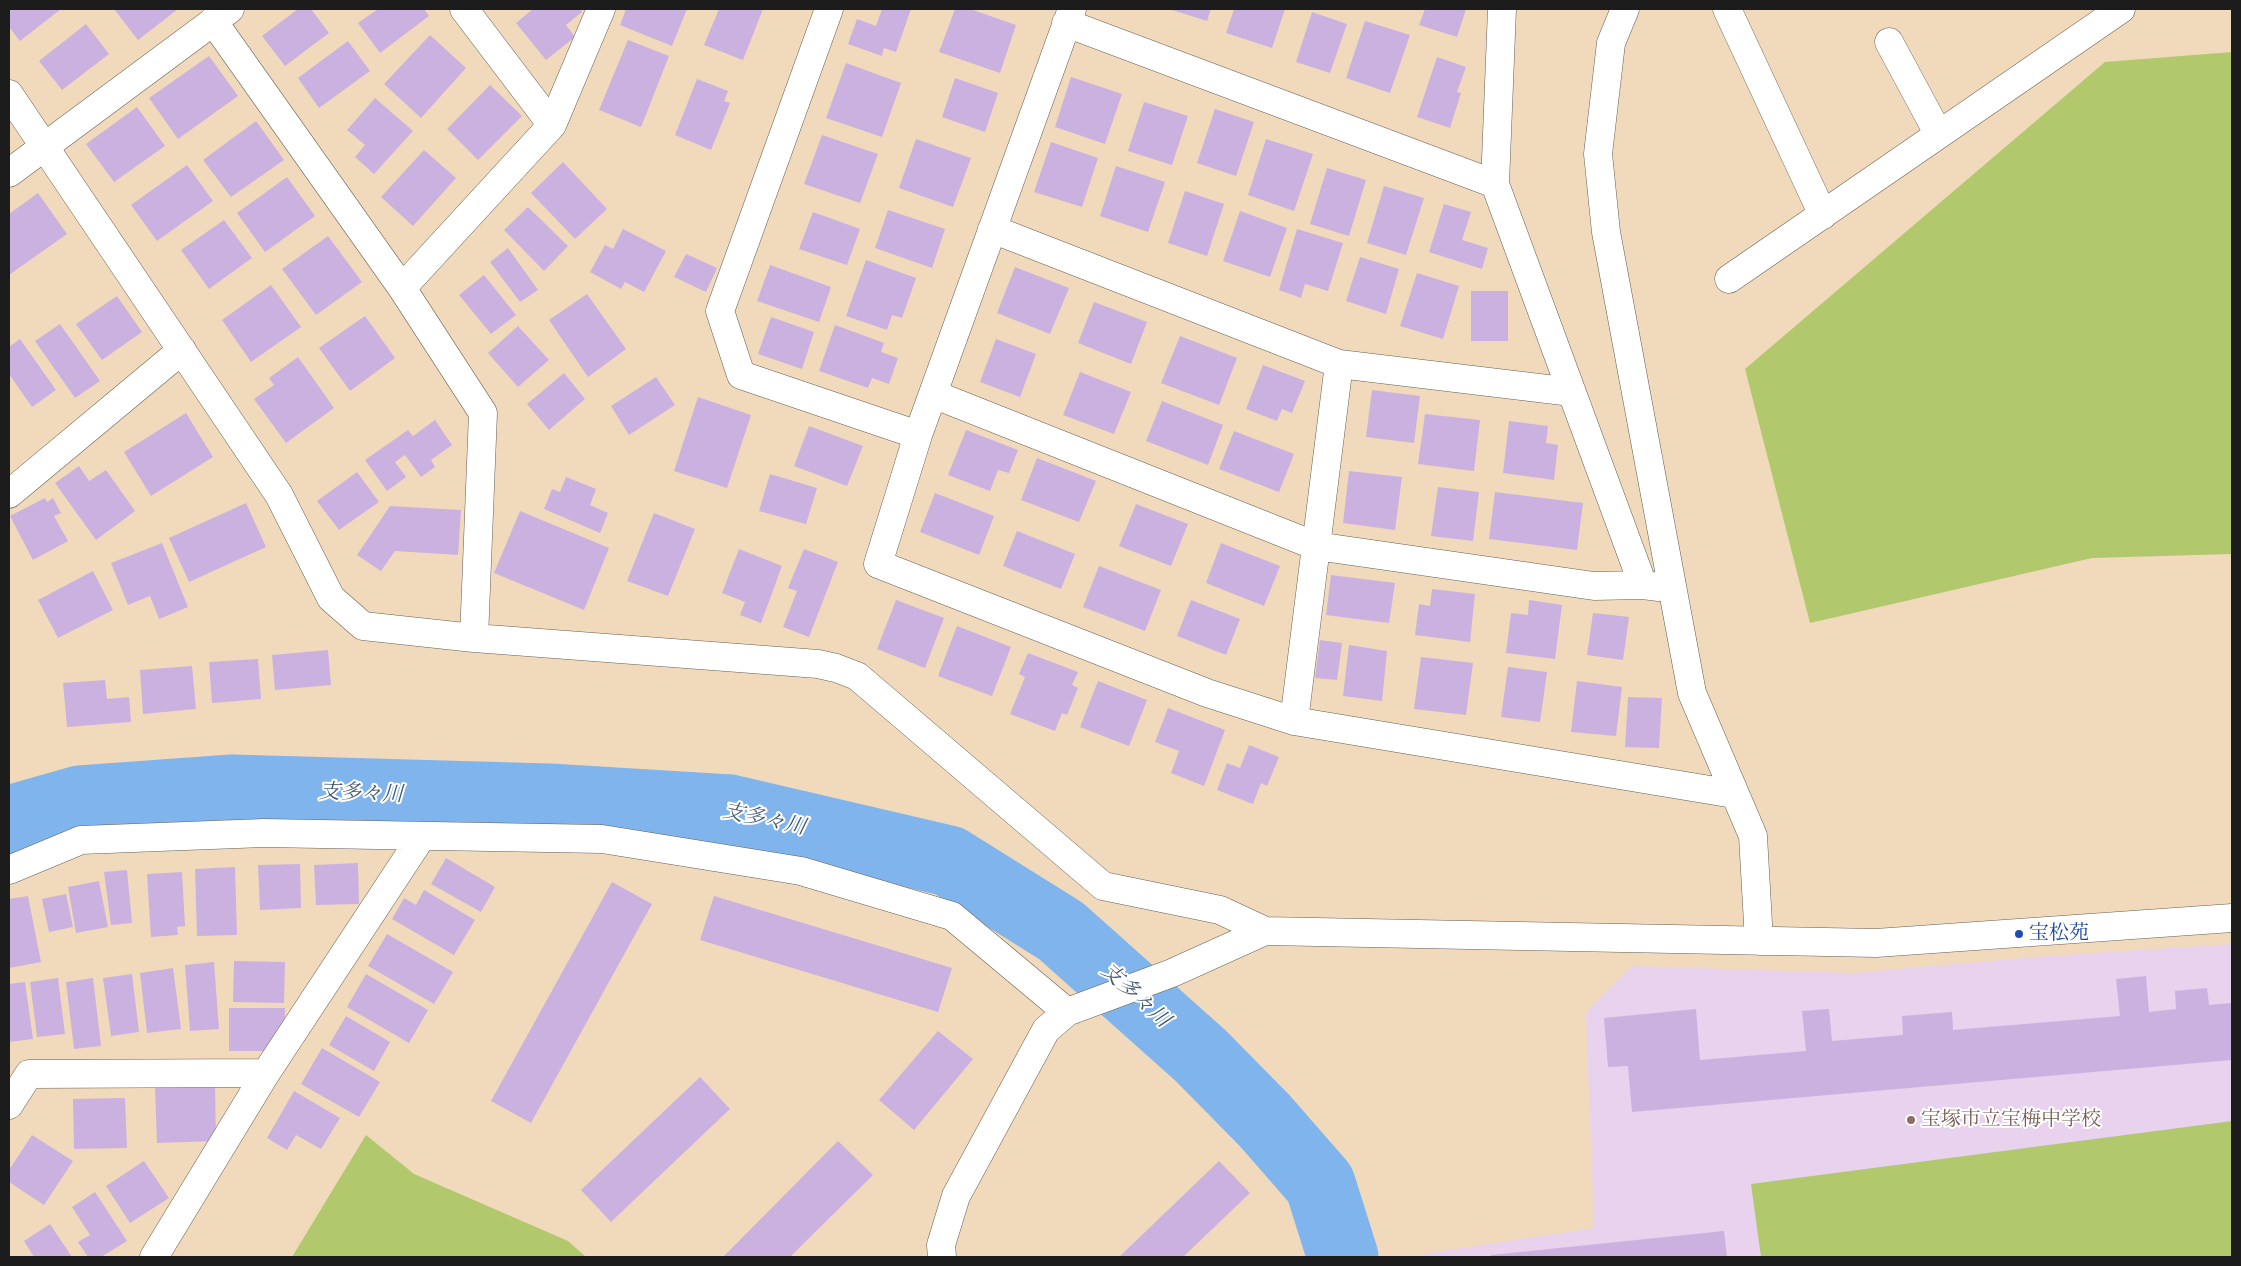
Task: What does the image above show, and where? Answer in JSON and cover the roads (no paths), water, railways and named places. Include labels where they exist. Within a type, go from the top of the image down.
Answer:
[{"type":"street","points":[[464,9],[552,125]]},
{"type":"street","points":[[402,288],[552,125],[601,9]]},
{"type":"street","points":[[828,9],[720,311],[741,375],[918,435]]},
{"type":"street","points":[[1502,9],[1495,184],[1643,585]]},
{"type":"street","points":[[1625,9],[1611,43],[1598,154],[1606,232],[1692,693],[1753,836],[1759,941]]},
{"type":"street","points":[[1727,9],[1823,215]]},
{"type":"street","points":[[1729,278],[2121,9]]},
{"type":"street","points":[[9,174],[221,15],[483,413],[474,638]]},
{"type":"street","points":[[1495,184],[1069,16],[918,435],[878,564],[1207,693],[1294,721],[1734,794]]},
{"type":"street","points":[[1889,42],[1938,133]]},
{"type":"street","points":[[9,94],[279,495],[331,598],[363,626],[474,638],[818,664],[836,668],[857,676],[1103,886],[1220,910],[1265,931],[1876,943],[2232,918]]},
{"type":"street","points":[[992,230],[1340,364],[1572,392]]},
{"type":"street","points":[[9,494],[182,350]]},
{"type":"street","points":[[1294,721],[1340,364]]},
{"type":"street","points":[[933,394],[1316,546],[1594,586],[1643,585],[1672,589]]},
{"type":"street","points":[[9,870],[81,840],[264,833],[602,839],[801,871],[952,916],[1067,1012]]},
{"type":"street","points":[[154,1257],[266,1073],[422,836]]},
{"type":"street","points":[[942,1257],[941,1245],[956,1196],[1046,1030],[1067,1012],[1172,972],[1265,931]]},
{"type":"street","points":[[9,1105],[30,1074],[266,1073]]},
{"type":"waterway","name":"支多々川","points":[[9,821],[80,801],[232,790],[549,799],[730,810],[949,861],[1061,931],[1201,1056],[1265,1121],[1320,1184],[1343,1257]]},
{"type":"place","name":"宝松苑","points":[[2019,934]]},
{"type":"place","name":"宝塚市立宝梅中学校","points":[[1911,1120]]}]
